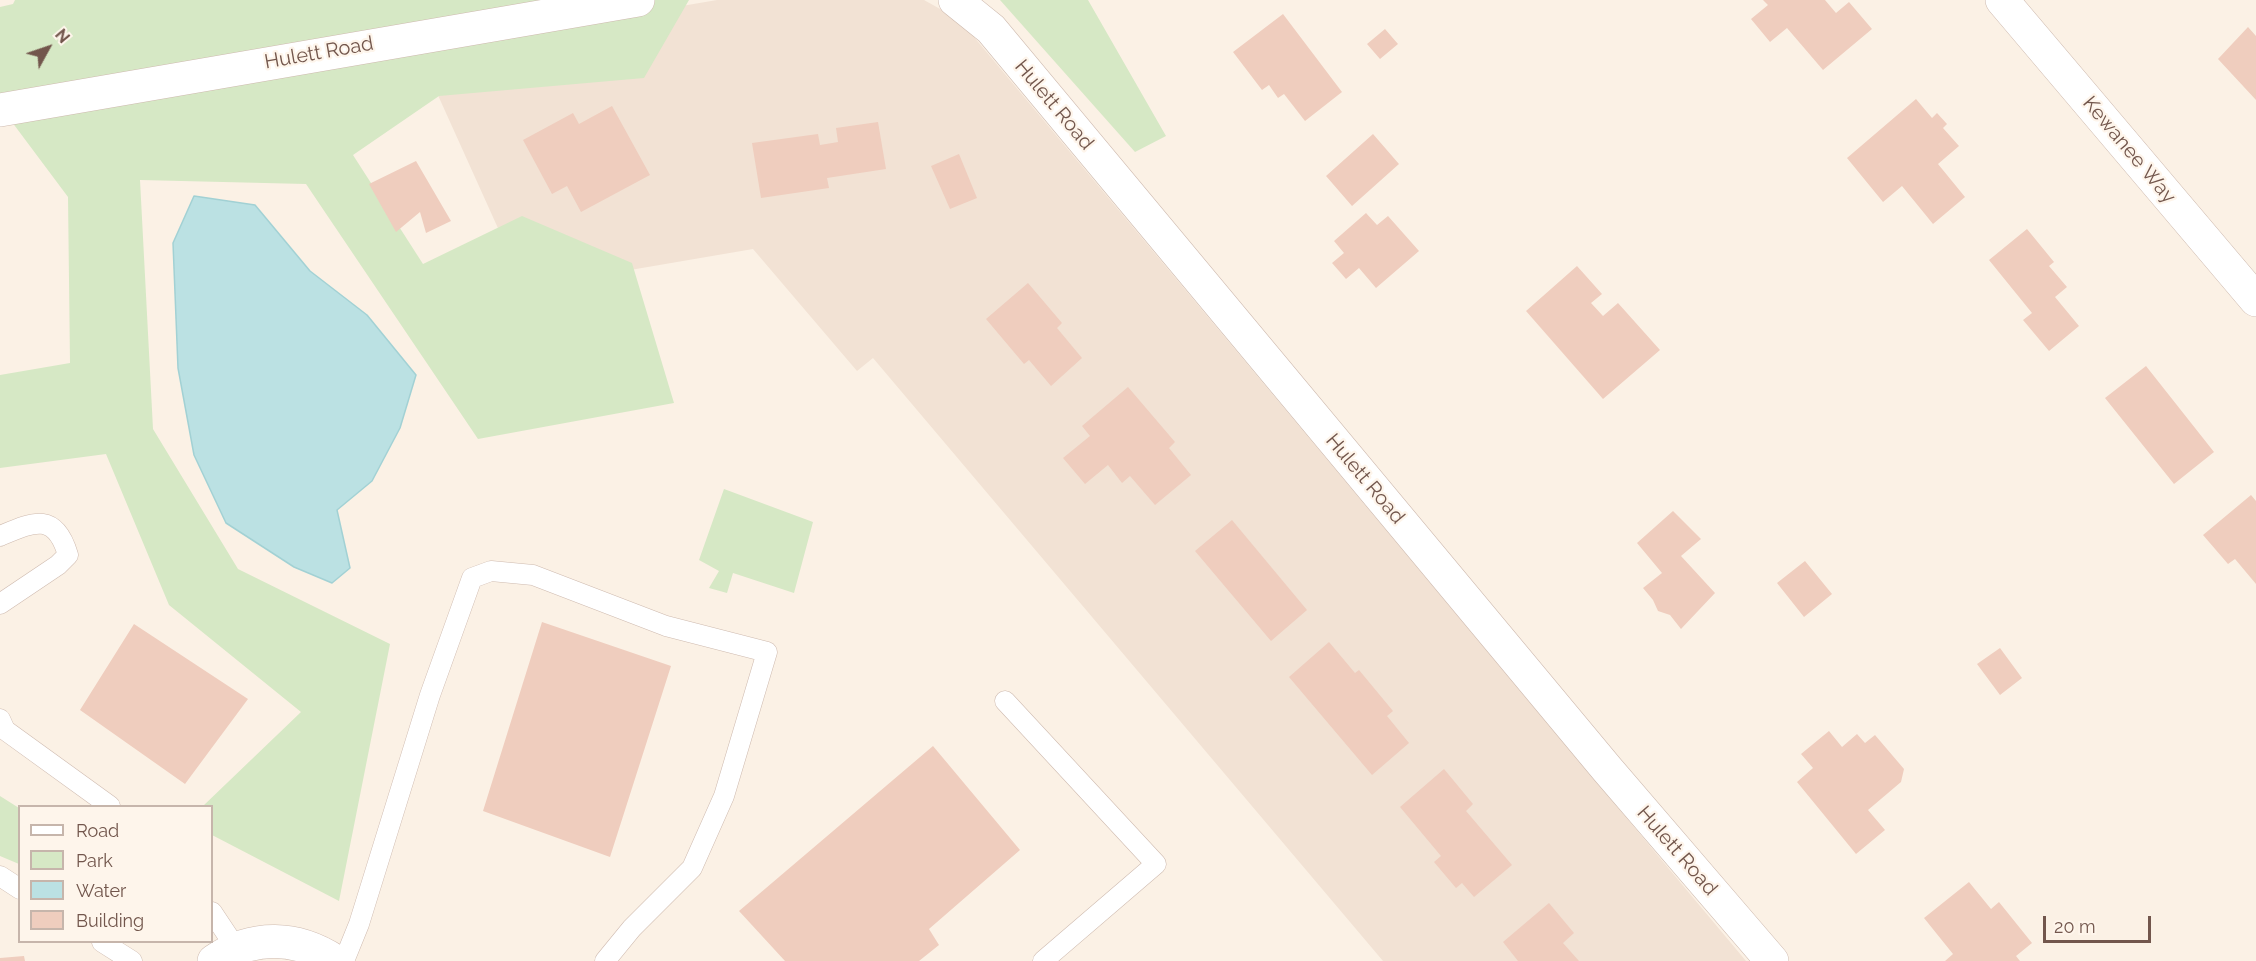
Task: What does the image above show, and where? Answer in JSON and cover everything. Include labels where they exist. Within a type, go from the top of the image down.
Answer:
[{"type":"street","name":"Hulett Road","points":[[0,110],[638,0]]},
{"type":"street","name":"Hulett Road","points":[[955,0],[991,29],[1607,769],[1772,961]]},
{"type":"street","name":"Kewanee Way","points":[[2002,0],[2256,300]]},
{"type":"street","points":[[225,954],[264,941],[292,942],[318,950],[336,961]]},
{"type":"lane","points":[[0,536],[33,522],[45,524],[58,531],[68,555],[58,566],[0,604]]},
{"type":"lane","points":[[344,961],[359,924],[430,695],[472,578],[491,571],[533,575],[666,626],[767,652],[724,796],[692,868],[632,928],[605,961]]},
{"type":"lane","points":[[1005,701],[1156,864],[1043,961]]},
{"type":"lane","points":[[0,718],[5,730],[107,805]]},
{"type":"lane","points":[[0,876],[18,888]]},
{"type":"lane","points":[[213,915],[225,954]]},
{"type":"lane","points":[[104,943],[132,961]]},
{"type":"shaded area","points":[[717,0],[924,0],[951,15],[969,31],[1746,961],[1383,961],[873,358],[857,371],[753,249],[525,288],[418,51]]},
{"type":"green space","points":[[15,0],[689,0],[644,78],[439,96],[353,155],[423,264],[522,216],[632,263],[674,403],[478,439],[306,184],[140,180],[153,429],[238,569],[390,644],[339,901],[213,836],[213,805],[204,805],[301,712],[169,605],[106,454],[0,468],[0,375],[70,363],[68,197],[0,106],[0,7],[13,4]]},
{"type":"green space","points":[[1000,0],[1088,0],[1166,136],[1135,152]]},
{"type":"green space","points":[[724,489],[813,522],[794,593],[733,573],[727,593],[709,588],[719,571],[699,560]]},
{"type":"green space","points":[[0,796],[18,807],[18,864],[0,856]]},
{"type":"water","points":[[194,196],[255,205],[310,271],[367,315],[416,375],[400,428],[372,481],[337,510],[350,568],[332,583],[294,567],[226,523],[194,455],[178,368],[173,243]]},
{"type":"building","points":[[1763,0],[1825,0],[1836,13],[1849,2],[1872,29],[1823,70],[1787,28],[1770,42],[1751,19],[1768,5]]},
{"type":"building","points":[[1283,14],[1342,92],[1305,121],[1284,94],[1278,98],[1269,85],[1262,90],[1233,52]]},
{"type":"building","points":[[2248,27],[2256,36],[2256,100],[2218,59]]},
{"type":"building","points":[[1385,29],[1398,44],[1380,59],[1367,44]]},
{"type":"building","points":[[1916,99],[1932,118],[1937,113],[1947,124],[1943,128],[1959,146],[1938,164],[1965,197],[1933,224],[1902,186],[1883,202],[1847,158]]},
{"type":"building","points":[[612,106],[650,175],[581,212],[567,186],[552,194],[523,140],[573,113],[579,124]]},
{"type":"building","points":[[878,122],[886,169],[827,178],[829,188],[761,198],[752,143],[818,134],[820,145],[838,142],[836,128]]},
{"type":"building","points":[[1373,134],[1399,164],[1352,206],[1326,176]]},
{"type":"building","points":[[959,154],[977,198],[950,209],[931,166]]},
{"type":"building","points":[[416,161],[451,221],[426,233],[420,212],[396,232],[369,184]]},
{"type":"building","points":[[1366,213],[1377,225],[1388,216],[1419,251],[1376,288],[1359,268],[1346,279],[1332,263],[1344,253],[1334,241]]},
{"type":"building","points":[[2027,229],[2054,262],[2049,266],[2067,287],[2055,297],[2079,326],[2049,351],[2023,320],[2032,313],[1989,260]]},
{"type":"building","points":[[1577,266],[1602,294],[1591,303],[1603,316],[1618,303],[1660,350],[1603,399],[1526,311]]},
{"type":"building","points":[[1028,283],[1062,323],[1057,328],[1082,358],[1051,386],[1029,360],[1024,364],[986,319]]},
{"type":"building","points":[[2146,366],[2214,452],[2174,484],[2105,398]]},
{"type":"building","points":[[1128,387],[1175,442],[1169,448],[1191,475],[1155,505],[1130,476],[1122,483],[1108,465],[1085,484],[1063,458],[1090,436],[1082,426]]},
{"type":"building","points":[[2251,495],[2256,501],[2256,584],[2235,559],[2228,564],[2203,535]]},
{"type":"building","points":[[1673,511],[1701,539],[1681,556],[1715,593],[1681,629],[1670,615],[1658,611],[1653,600],[1643,588],[1662,573],[1637,543]]},
{"type":"building","points":[[1232,520],[1307,610],[1271,641],[1195,551]]},
{"type":"building","points":[[1805,561],[1832,594],[1804,617],[1777,583]]},
{"type":"building","points":[[542,622],[671,666],[610,857],[483,811]]},
{"type":"building","points":[[134,624],[248,699],[185,784],[80,710]]},
{"type":"building","points":[[1329,642],[1355,673],[1359,670],[1393,711],[1387,716],[1409,743],[1372,775],[1289,677]]},
{"type":"building","points":[[2000,648],[2022,678],[2000,695],[1977,664]]},
{"type":"building","points":[[1829,731],[1842,747],[1857,734],[1865,743],[1875,735],[1904,769],[1901,782],[1868,810],[1885,830],[1856,854],[1797,782],[1813,768],[1801,754]]},
{"type":"building","points":[[933,746],[1020,850],[929,929],[939,945],[919,961],[785,961],[739,911]]},
{"type":"building","points":[[1444,769],[1473,804],[1466,811],[1512,865],[1474,897],[1462,883],[1456,888],[1434,862],[1441,856],[1400,807]]},
{"type":"building","points":[[1969,882],[1991,909],[1999,902],[2032,943],[2016,956],[2020,961],[1945,961],[1953,954],[1924,918]]},
{"type":"building","points":[[1549,903],[1574,933],[1563,943],[1579,961],[1518,961],[1503,942]]},
{"type":"building","points":[[24,956],[25,961],[0,961],[0,958]]}]
